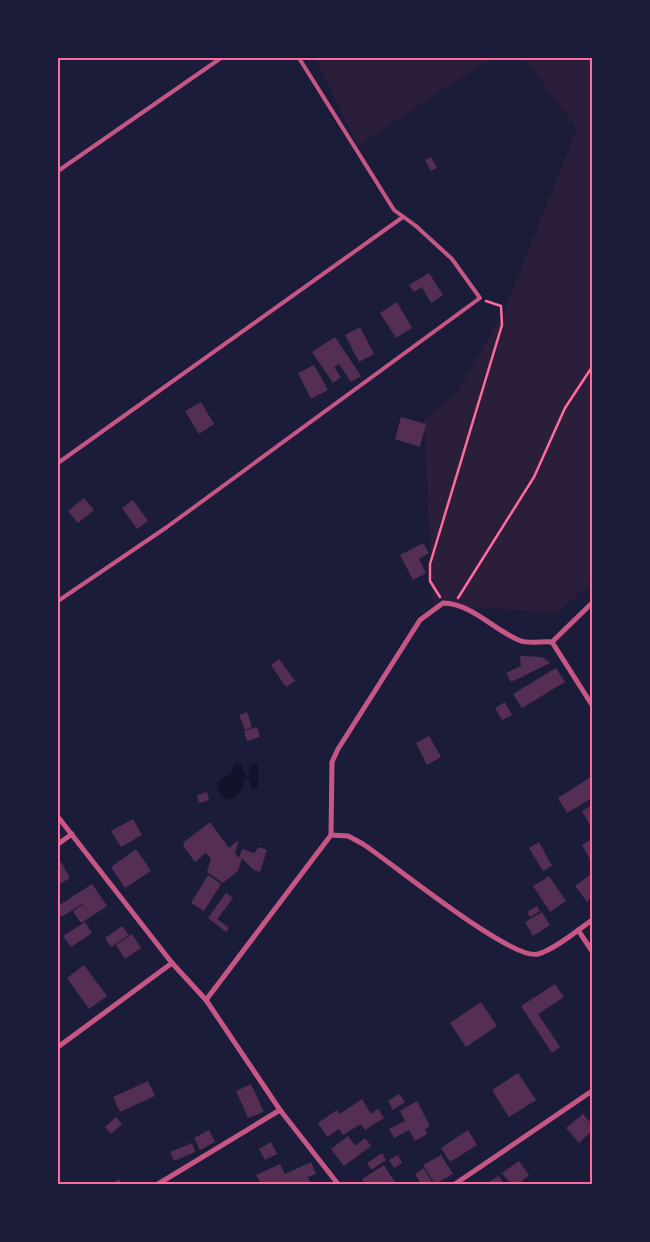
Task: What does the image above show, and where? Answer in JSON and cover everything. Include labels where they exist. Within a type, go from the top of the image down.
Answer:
[{"type":"street","points":[[206,1000],[331,835],[332,762],[338,749],[420,620],[443,603],[455,603],[471,610],[488,623],[523,642],[552,642],[592,603]]},
{"type":"street","points":[[552,642],[592,705]]},
{"type":"street","points":[[58,817],[172,963],[206,1000],[280,1110],[338,1184]]},
{"type":"street","points":[[58,844],[72,834]]},
{"type":"street","points":[[331,835],[348,836],[363,844],[492,937],[527,955],[538,954],[592,920]]},
{"type":"street","points":[[578,930],[592,951]]},
{"type":"street","points":[[58,1047],[172,963]]},
{"type":"street","points":[[455,1184],[592,1091]]},
{"type":"street","points":[[158,1184],[280,1110]]},
{"type":"lane","points":[[58,171],[221,58]]},
{"type":"lane","points":[[58,601],[167,527],[480,298],[452,259],[394,210],[372,179],[299,58]]},
{"type":"lane","points":[[58,463],[403,217]]},
{"type":"path","points":[[443,603],[430,581],[430,564],[502,325],[500,306],[480,298]]},
{"type":"path","points":[[455,603],[534,476],[565,408],[592,367]]},
{"type":"shaded area","points":[[315,58],[492,58],[358,145]]},
{"type":"shaded area","points":[[524,58],[592,58],[592,582],[558,612],[433,606],[424,420],[457,393],[505,310],[577,129]]},
{"type":"shaded area","points":[[241,763],[246,775],[249,775],[249,765],[255,763],[258,765],[258,788],[252,790],[248,778],[245,778],[238,795],[229,799],[224,798],[217,785],[218,781],[231,774],[234,765]]},
{"type":"building","points":[[431,157],[437,168],[431,171],[425,160]]},
{"type":"building","points":[[429,273],[443,295],[431,303],[422,287],[414,292],[409,285]]},
{"type":"building","points":[[397,302],[412,328],[396,338],[380,313]]},
{"type":"building","points":[[360,327],[374,354],[359,362],[345,335]]},
{"type":"building","points":[[335,337],[361,376],[351,382],[339,364],[334,367],[341,377],[333,383],[312,352]]},
{"type":"building","points":[[314,365],[328,390],[311,399],[298,373]]},
{"type":"building","points":[[201,402],[214,424],[199,434],[185,411]]},
{"type":"building","points":[[401,417],[426,424],[420,447],[395,439]]},
{"type":"building","points":[[84,498],[94,510],[78,523],[68,511]]},
{"type":"building","points":[[133,500],[148,521],[137,529],[122,508]]},
{"type":"building","points":[[423,543],[429,553],[419,559],[426,573],[413,580],[400,555]]},
{"type":"building","points":[[520,656],[542,657],[550,663],[511,682],[506,673],[521,666]]},
{"type":"building","points":[[279,659],[295,681],[286,687],[271,665]]},
{"type":"building","points":[[556,668],[565,682],[522,708],[513,694]]},
{"type":"building","points":[[505,702],[512,715],[502,720],[495,708]]},
{"type":"building","points":[[247,712],[252,727],[245,730],[239,715]]},
{"type":"building","points":[[257,727],[260,737],[247,741],[244,731]]},
{"type":"building","points":[[429,736],[441,757],[427,765],[416,743]]},
{"type":"building","points":[[592,776],[592,798],[567,813],[558,798]]},
{"type":"building","points":[[207,792],[209,800],[199,803],[197,795]]},
{"type":"building","points":[[592,805],[592,829],[582,811]]},
{"type":"building","points":[[133,819],[142,835],[121,847],[111,831]]},
{"type":"building","points":[[210,822],[229,848],[239,840],[235,853],[239,858],[242,849],[254,853],[259,847],[267,850],[260,872],[254,870],[242,858],[238,871],[223,883],[207,872],[211,859],[206,853],[195,862],[183,846],[184,842]]},
{"type":"building","points":[[592,839],[592,863],[582,845]]},
{"type":"building","points":[[539,842],[552,866],[543,871],[529,848]]},
{"type":"building","points":[[136,849],[151,871],[125,888],[111,867]]},
{"type":"building","points":[[61,862],[70,878],[58,885],[58,864]]},
{"type":"building","points":[[591,874],[592,897],[587,902],[575,886]]},
{"type":"building","points":[[208,875],[221,884],[204,911],[191,903]]},
{"type":"building","points":[[549,876],[566,901],[550,912],[533,886]]},
{"type":"building","points":[[92,884],[107,906],[81,923],[73,911],[82,905],[88,912],[82,904],[61,917],[58,906]]},
{"type":"building","points":[[226,893],[233,898],[217,919],[229,928],[226,932],[208,918]]},
{"type":"building","points":[[537,906],[540,911],[530,917],[527,912]]},
{"type":"building","points":[[542,912],[550,925],[533,936],[525,922]]},
{"type":"building","points":[[85,922],[92,933],[71,947],[63,936]]},
{"type":"building","points":[[122,926],[129,935],[111,947],[105,938]]},
{"type":"building","points":[[132,934],[141,948],[125,959],[116,945]]},
{"type":"building","points":[[84,965],[107,996],[89,1009],[67,978]]},
{"type":"building","points":[[555,984],[564,997],[538,1014],[560,1047],[552,1053],[521,1006]]},
{"type":"building","points":[[481,1002],[497,1026],[466,1047],[450,1023]]},
{"type":"building","points":[[518,1073],[536,1100],[509,1117],[492,1090]]},
{"type":"building","points":[[148,1081],[155,1096],[120,1112],[113,1097]]},
{"type":"building","points":[[251,1084],[264,1112],[248,1118],[236,1091]]},
{"type":"building","points":[[399,1094],[405,1102],[393,1110],[388,1101]]},
{"type":"building","points":[[362,1099],[371,1114],[378,1109],[384,1118],[365,1130],[361,1124],[343,1135],[339,1129],[327,1137],[318,1123],[337,1110],[340,1114]]},
{"type":"building","points":[[417,1101],[430,1126],[425,1129],[427,1134],[415,1141],[409,1130],[394,1138],[389,1129],[405,1121],[400,1111]]},
{"type":"building","points":[[583,1114],[592,1125],[592,1131],[579,1143],[566,1128]]},
{"type":"building","points":[[116,1117],[122,1124],[111,1134],[105,1127]]},
{"type":"building","points":[[209,1130],[215,1142],[200,1150],[194,1138]]},
{"type":"building","points":[[468,1130],[477,1145],[450,1162],[441,1148]]},
{"type":"building","points":[[348,1136],[355,1146],[365,1138],[371,1146],[344,1166],[331,1149]]},
{"type":"building","points":[[271,1142],[277,1154],[265,1160],[259,1149]]},
{"type":"building","points":[[192,1143],[195,1152],[174,1161],[170,1152]]},
{"type":"building","points":[[382,1153],[386,1160],[371,1170],[367,1163]]},
{"type":"building","points":[[398,1155],[402,1163],[394,1168],[389,1160]]},
{"type":"building","points":[[441,1155],[453,1174],[435,1184],[423,1165]]},
{"type":"building","points":[[519,1161],[529,1175],[522,1181],[524,1184],[511,1184],[502,1173]]},
{"type":"building","points":[[311,1162],[316,1174],[308,1177],[311,1184],[261,1184],[256,1175],[280,1164],[285,1174]]},
{"type":"building","points":[[384,1165],[396,1184],[365,1184],[362,1179]]},
{"type":"building","points":[[424,1168],[433,1184],[421,1184],[415,1174]]},
{"type":"building","points":[[499,1176],[504,1184],[485,1184]]},
{"type":"building","points":[[119,1179],[123,1184],[111,1184]]}]
